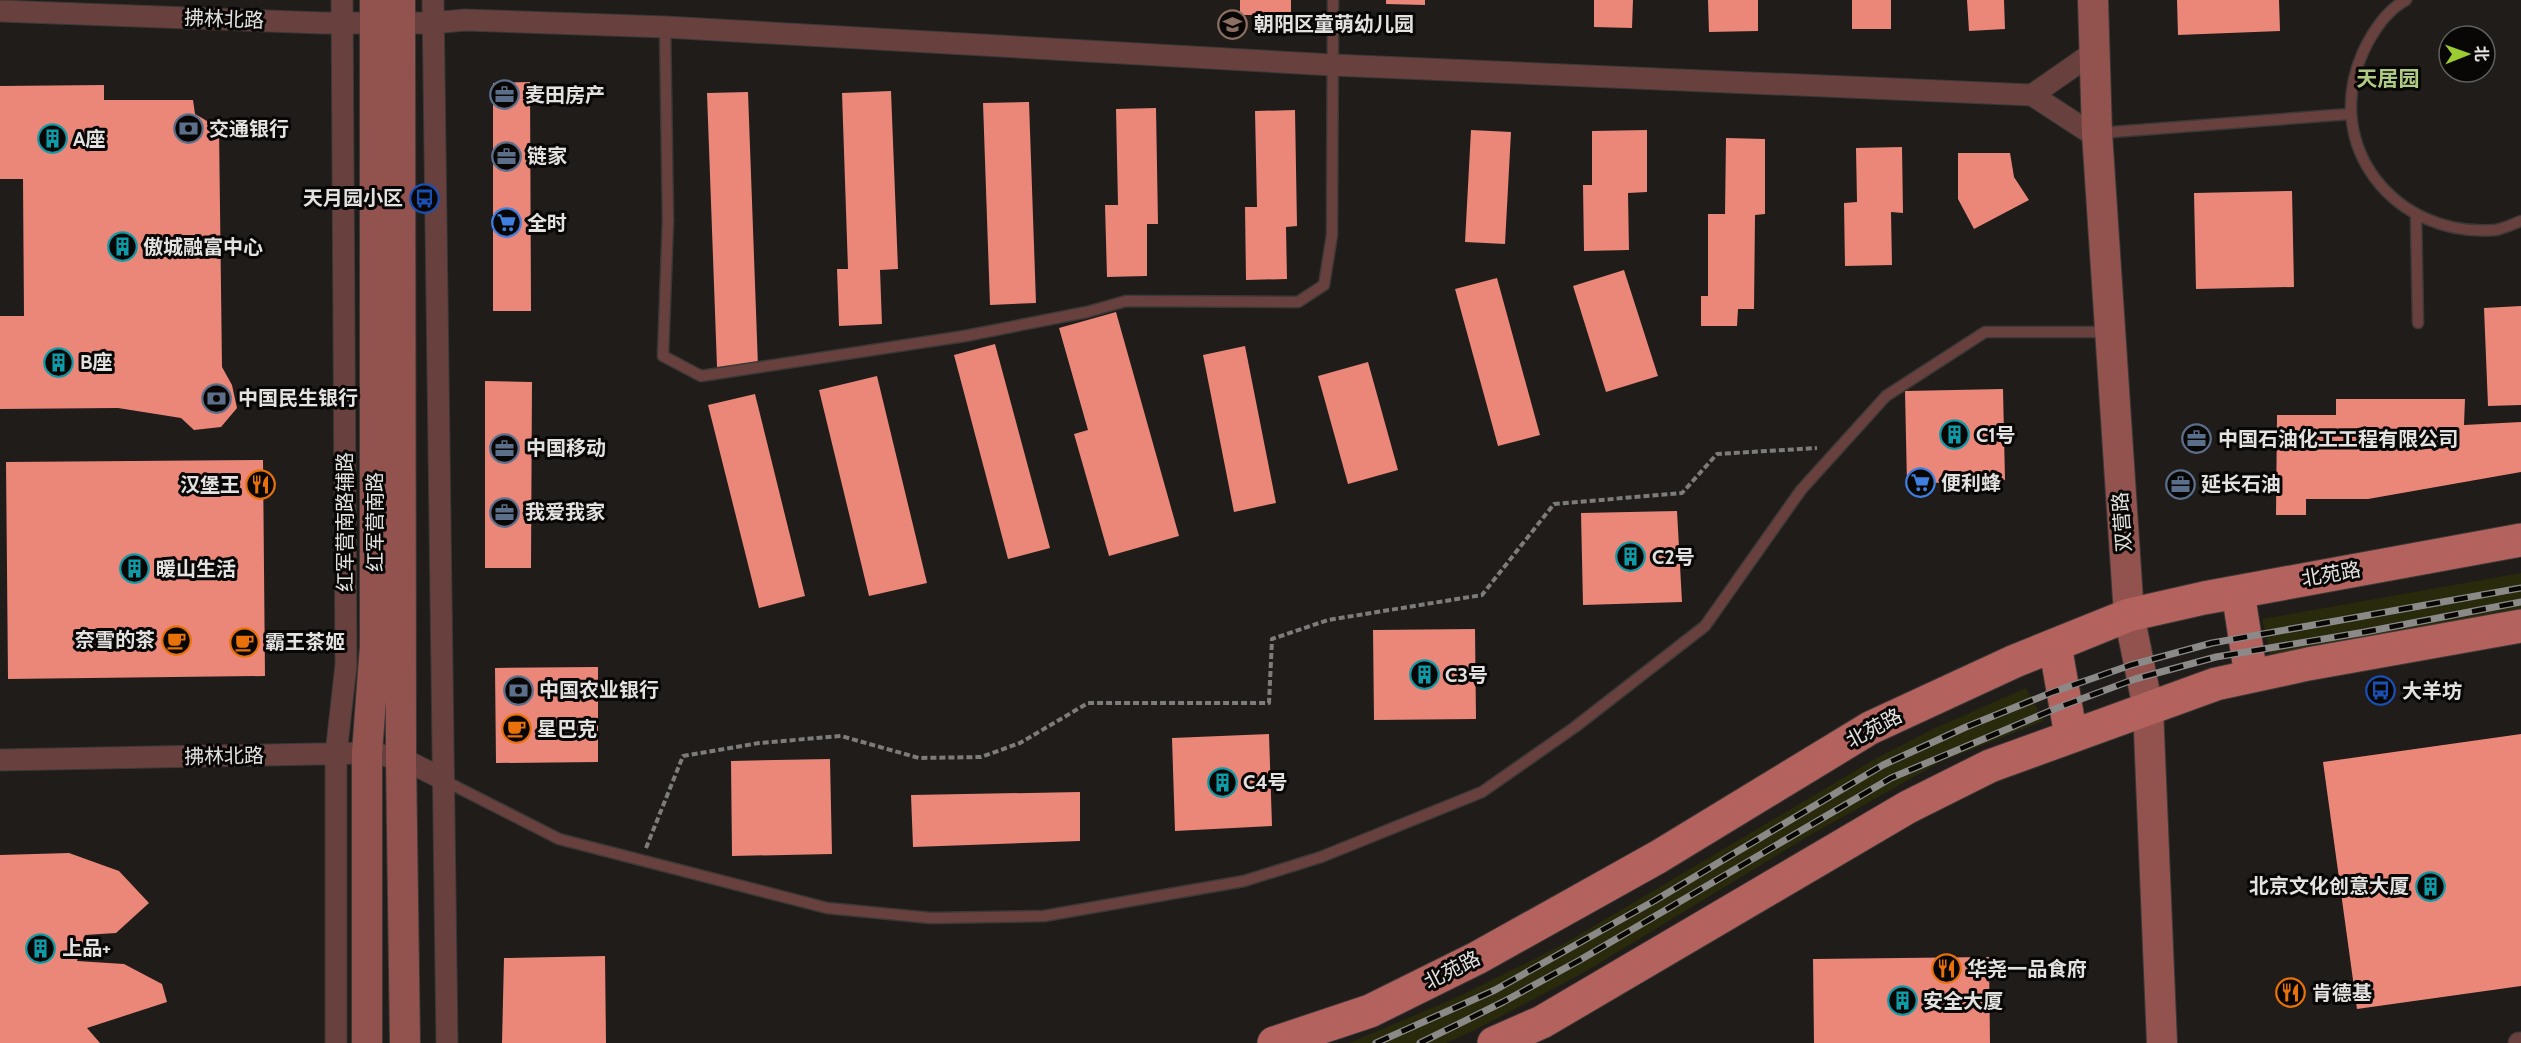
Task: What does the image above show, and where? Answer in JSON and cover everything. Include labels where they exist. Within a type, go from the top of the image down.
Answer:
[{"type":"main road","name":"双营路","points":[[2093,0],[2098,135],[2128,615],[2148,708],[2162,1043]]},
{"type":"main road","name":"红军营南路","points":[[368,1043],[367,753],[375,646],[388,11]]},
{"type":"main road","name":"红军营南路","points":[[388,11],[405,1043]]},
{"type":"main road","name":"北苑路","points":[[1274,1043],[1370,1011],[1477,958],[1658,857],[1870,728],[2015,661],[2128,615],[2238,592],[2521,540]]},
{"type":"main road","points":[[2238,592],[2251,676]]},
{"type":"main road","points":[[1494,1043],[1542,1022],[1908,807],[1990,766],[2216,684],[2383,650],[2521,626]]},
{"type":"main road","points":[[2055,645],[2071,736]]},
{"type":"street","name":"红军营南路辅路","points":[[336,1043],[336,754],[346,665],[342,0]]},
{"type":"street","points":[[433,0],[447,1043]]},
{"type":"street","name":"拂林北路","points":[[0,11],[342,22],[388,11],[432,23],[465,20],[665,27],[1333,65],[2032,95]]},
{"type":"street","points":[[2094,52],[2032,95],[2098,135]]},
{"type":"street","name":"拂林北路","points":[[0,760],[367,753],[401,758],[443,779]]},
{"type":"lane","points":[[665,27],[668,220],[663,356],[701,376],[965,336],[1087,312],[1126,301],[1298,302],[1324,285],[1332,235],[1333,0]]},
{"type":"lane","points":[[2406,0],[2371,34],[2354,72],[2350,114],[2360,155],[2383,190],[2416,216],[2456,230],[2497,230],[2521,221]]},
{"type":"lane","points":[[2098,135],[2350,114]]},
{"type":"lane","points":[[2416,216],[2418,323]]},
{"type":"lane","points":[[443,779],[559,839],[826,908],[931,918],[1044,916],[1244,881],[1321,857],[1482,792],[1575,727],[1705,626],[1801,490],[1886,396],[1985,332],[2110,332]]},
{"type":"path","points":[[641,860],[683,756],[759,743],[841,736],[919,758],[981,757],[1020,743],[1088,703],[1269,703],[1272,639],[1328,620],[1482,595],[1554,504],[1682,493],[1717,454],[1840,447]]},
{"type":"shaded area","points":[[2521,573],[2521,611],[2271,657],[2262,619]]},
{"type":"shaded area","points":[[2026,688],[2044,721],[1942,761],[1807,837],[1583,973],[1475,1030],[1446,1043],[1349,1043],[1458,997],[1562,945],[1875,759],[1933,729]]},
{"type":"building","points":[[1240,0],[1291,0],[1291,15],[1240,15]]},
{"type":"building","points":[[1386,0],[1425,0],[1425,5],[1386,4]]},
{"type":"building","points":[[1594,0],[1633,0],[1632,28],[1594,27]]},
{"type":"building","points":[[1708,0],[1758,0],[1758,31],[1709,32]]},
{"type":"building","points":[[1852,0],[1891,0],[1891,29],[1852,29]]},
{"type":"building","points":[[1967,0],[2004,0],[2005,29],[1969,31]]},
{"type":"building","points":[[2177,0],[2279,0],[2280,31],[2178,35]]},
{"type":"building","points":[[530,82],[531,311],[493,311],[493,83]]},
{"type":"building","name":"傲城融富中心","points":[[104,85],[104,100],[193,100],[195,114],[219,128],[222,367],[232,385],[237,408],[221,427],[194,430],[181,418],[118,408],[0,409],[0,316],[24,316],[23,179],[0,179],[0,86]]},
{"type":"building","points":[[891,91],[898,269],[880,270],[882,324],[839,326],[837,269],[848,269],[842,93]]},
{"type":"building","points":[[748,92],[758,366],[717,367],[707,93]]},
{"type":"building","points":[[1029,102],[1036,303],[990,305],[983,103]]},
{"type":"building","points":[[1156,108],[1158,224],[1147,224],[1147,276],[1107,277],[1105,205],[1118,205],[1116,109]]},
{"type":"building","points":[[1295,110],[1297,226],[1286,227],[1287,279],[1246,280],[1245,207],[1257,207],[1255,111]]},
{"type":"building","points":[[1471,130],[1511,132],[1505,244],[1465,242]]},
{"type":"building","points":[[1647,130],[1647,192],[1628,193],[1629,250],[1584,251],[1583,185],[1592,185],[1592,131]]},
{"type":"building","points":[[1726,138],[1765,139],[1765,214],[1755,215],[1754,309],[1738,309],[1737,326],[1701,326],[1701,296],[1708,296],[1708,214],[1725,214]]},
{"type":"building","points":[[1902,147],[1903,213],[1891,212],[1892,265],[1845,266],[1844,203],[1857,202],[1856,148]]},
{"type":"building","points":[[1958,153],[2010,153],[2014,177],[2029,200],[1974,229],[1958,199]]},
{"type":"building","points":[[2292,191],[2294,287],[2196,289],[2194,193]]},
{"type":"building","points":[[1624,270],[1658,376],[1606,392],[1573,286]]},
{"type":"building","points":[[1497,278],[1540,435],[1498,446],[1455,289]]},
{"type":"building","points":[[2521,306],[2521,405],[2488,406],[2484,308]]},
{"type":"building","points":[[1116,312],[1179,536],[1109,556],[1074,434],[1088,430],[1059,328]]},
{"type":"building","points":[[995,344],[1050,548],[1008,559],[954,355]]},
{"type":"building","points":[[1245,346],[1276,503],[1234,512],[1203,355]]},
{"type":"building","points":[[1368,362],[1398,470],[1348,484],[1318,376]]},
{"type":"building","points":[[877,376],[927,583],[869,596],[819,390]]},
{"type":"building","points":[[485,381],[532,382],[531,568],[485,568]]},
{"type":"building","name":"C1号","points":[[2003,389],[2005,480],[1907,484],[1905,391]]},
{"type":"building","points":[[755,394],[805,596],[759,608],[708,405]]},
{"type":"building","points":[[2336,399],[2465,399],[2464,425],[2521,422],[2521,472],[2368,499],[2306,499],[2306,515],[2276,515],[2277,415],[2336,415]]},
{"type":"building","name":"暖山生活","points":[[263,460],[265,676],[8,679],[6,462]]},
{"type":"building","name":"C2号","points":[[1677,511],[1682,602],[1583,605],[1581,513]]},
{"type":"building","name":"C3号","points":[[1475,629],[1476,719],[1374,720],[1373,630]]},
{"type":"building","points":[[598,667],[598,762],[496,763],[495,668]]},
{"type":"building","name":"C4号","points":[[1269,734],[1272,826],[1175,831],[1172,738]]},
{"type":"building","name":"北京文化创意大厦","points":[[2521,734],[2521,986],[2357,1009],[2323,762]]},
{"type":"building","points":[[830,759],[832,854],[732,856],[731,761]]},
{"type":"building","points":[[1080,792],[1080,841],[913,847],[911,795]]},
{"type":"building","name":"上品+","points":[[69,853],[119,871],[149,903],[116,933],[85,935],[77,961],[124,964],[162,984],[167,1002],[87,1028],[100,1043],[0,1043],[0,855]]},
{"type":"building","points":[[605,956],[606,1043],[502,1043],[504,958]]},
{"type":"building","name":"安全大厦","points":[[1989,957],[1990,1043],[1814,1043],[1813,959]]},
{"type":"railway","points":[[1376,1043],[1495,990],[1654,901],[1883,765],[1966,727],[2053,692],[2131,665],[2212,643],[2521,588]]},
{"type":"railway","points":[[1420,1043],[1503,1002],[1580,960],[1891,778],[2057,708],[2135,679],[2216,657],[2365,632],[2521,602]]},
{"type":"place","name":"朝阳区童萌幼儿园","points":[[1233,24]]},
{"type":"place","name":"麦田房产","points":[[504,95]]},
{"type":"place","name":"交通银行","points":[[188,129]]},
{"type":"place","name":"A座","points":[[52,139]]},
{"type":"place","name":"链家","points":[[506,156]]},
{"type":"place","name":"天月园小区","points":[[424,198]]},
{"type":"place","name":"全时","points":[[506,223]]},
{"type":"place","name":"傲城融富中心","points":[[122,247]]},
{"type":"place","name":"B座","points":[[59,362]]},
{"type":"place","name":"中国民生银行","points":[[217,398]]},
{"type":"place","name":"C1号","points":[[1955,435]]},
{"type":"place","name":"中国石油化工工程有限公司","points":[[2197,439]]},
{"type":"place","name":"中国移动","points":[[505,448]]},
{"type":"place","name":"便利蜂","points":[[1920,483]]},
{"type":"place","name":"延长石油","points":[[2180,484]]},
{"type":"place","name":"汉堡王","points":[[261,485]]},
{"type":"place","name":"我爱我家","points":[[504,512]]},
{"type":"place","name":"C2号","points":[[1631,557]]},
{"type":"place","name":"暖山生活","points":[[135,569]]},
{"type":"place","name":"奈雪的茶","points":[[176,640]]},
{"type":"place","name":"霸王茶姬","points":[[244,642]]},
{"type":"place","name":"C3号","points":[[1424,675]]},
{"type":"place","name":"中国农业银行","points":[[518,690]]},
{"type":"place","name":"大羊坊","points":[[2381,691]]},
{"type":"place","name":"星巴克","points":[[516,729]]},
{"type":"place","name":"C4号","points":[[1222,782]]},
{"type":"place","name":"北京文化创意大厦","points":[[2430,886]]},
{"type":"place","name":"上品+","points":[[41,948]]},
{"type":"place","name":"华尧一品食府","points":[[1946,969]]},
{"type":"place","name":"肯德基","points":[[2291,993]]},
{"type":"place","name":"安全大厦","points":[[1902,1001]]},
{"type":"district","name":"天居园","points":[[2388,79]]}]
